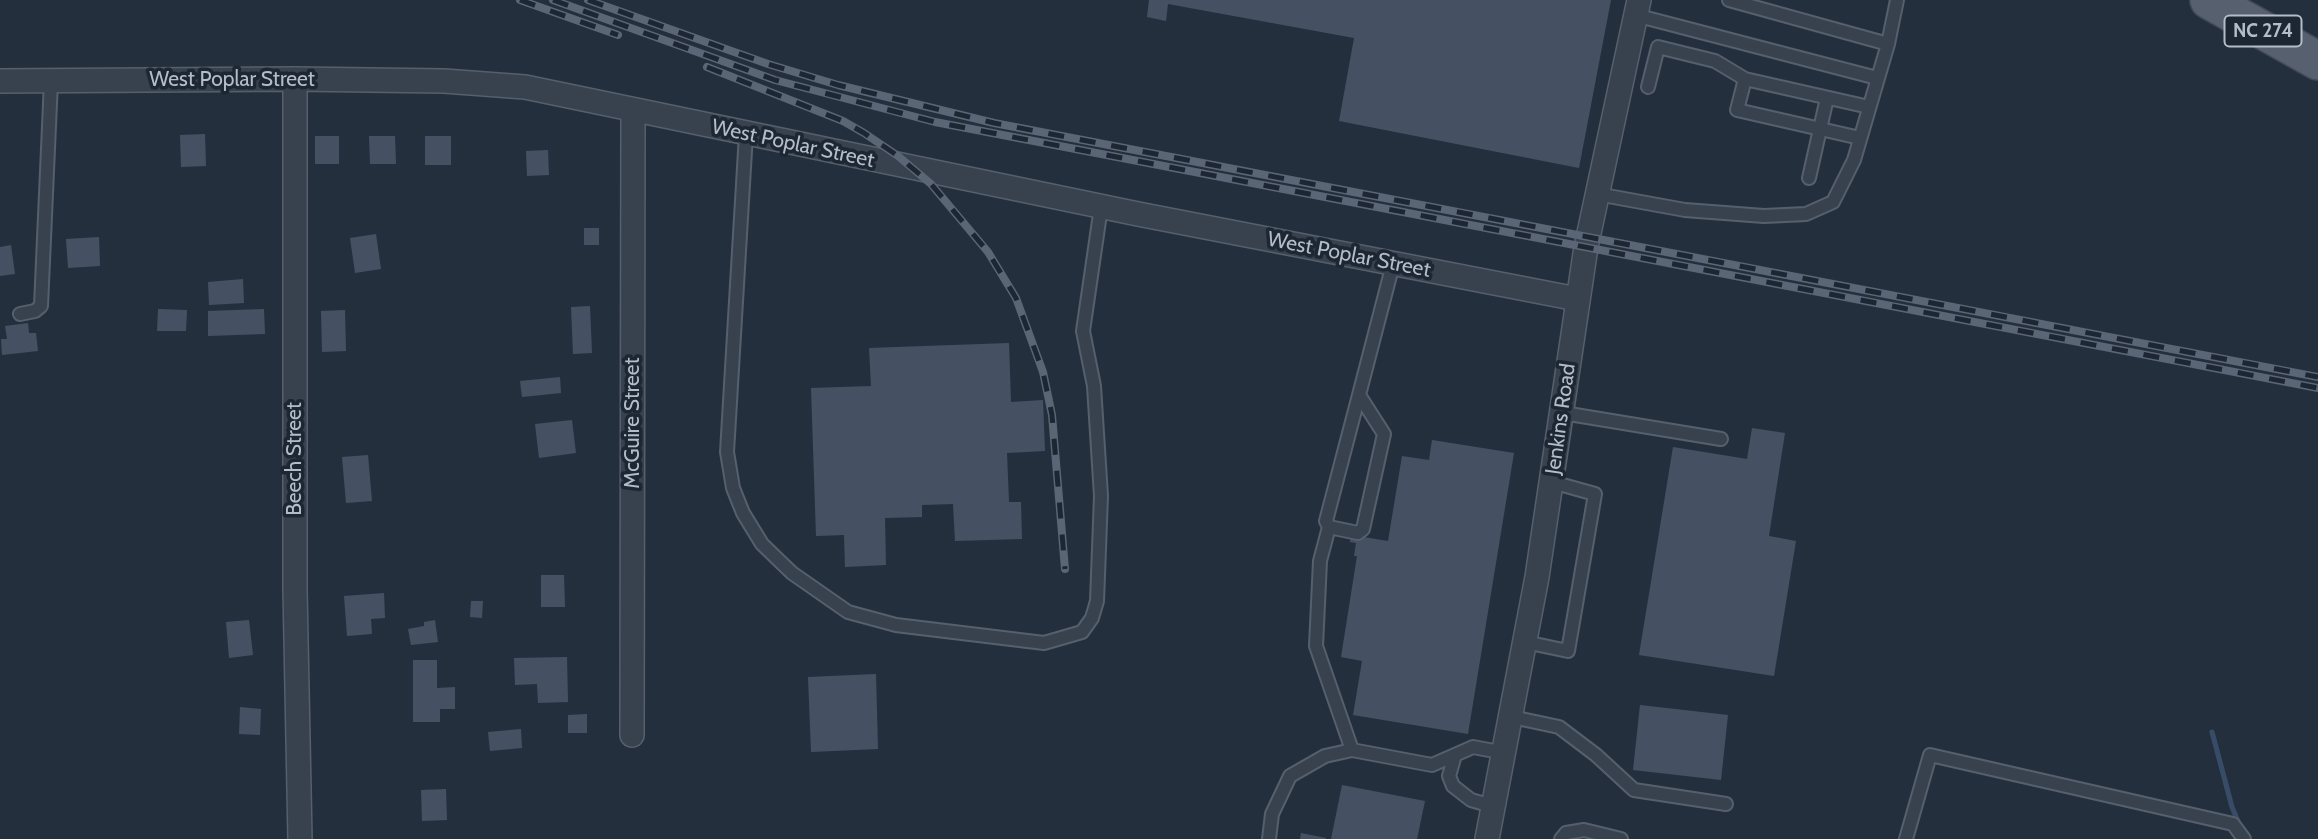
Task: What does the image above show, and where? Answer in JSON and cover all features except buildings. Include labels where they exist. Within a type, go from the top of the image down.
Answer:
[{"type":"main road","name":"NC 274","points":[[2216,2],[2318,61]]},
{"type":"street","name":"Jenkins Road","points":[[1487,839],[1512,717],[1552,482],[1577,299],[1637,7]]},
{"type":"street","name":"West Poplar Street","points":[[0,82],[295,79],[444,81],[525,87],[1101,207],[1577,299]]},
{"type":"street","name":"Beech Street","points":[[295,79],[295,589],[300,839]]},
{"type":"street","name":"McGuire Street","points":[[632,736],[633,111]]},
{"type":"lane","points":[[1729,0],[1888,44]]},
{"type":"lane","points":[[1597,194],[1685,210],[1764,216],[1806,214],[1833,202],[1854,160],[1888,44],[1897,0]]},
{"type":"lane","points":[[1637,7],[1877,78]]},
{"type":"lane","points":[[1648,87],[1658,47],[1715,61],[1745,79],[1869,107]]},
{"type":"lane","points":[[1745,79],[1737,110],[1860,138]]},
{"type":"lane","points":[[20,314],[35,311],[41,306],[51,81]]},
{"type":"lane","points":[[1809,178],[1827,98]]},
{"type":"lane","points":[[746,134],[727,452],[733,488],[743,513],[762,544],[792,573],[848,611],[896,625],[1044,643],[1082,632],[1091,618],[1097,601],[1101,496],[1094,386],[1083,331],[1101,207]]},
{"type":"lane","points":[[1352,750],[1315,646],[1320,561],[1329,527],[1326,521],[1393,264]]},
{"type":"lane","points":[[1329,527],[1358,533],[1363,529],[1384,434],[1359,396]]},
{"type":"lane","points":[[1563,413],[1721,439]]},
{"type":"lane","points":[[1525,642],[1568,650],[1595,494],[1552,482]]},
{"type":"lane","points":[[1512,717],[1559,727],[1634,790],[1726,804]]},
{"type":"lane","points":[[1269,839],[1272,814],[1290,776],[1325,756],[1352,750],[1432,765],[1473,747],[1505,753]]},
{"type":"lane","points":[[1455,755],[1449,776],[1453,786],[1471,800],[1495,807]]},
{"type":"lane","points":[[1906,839],[1930,755],[2233,824],[2244,839]]},
{"type":"lane","points":[[1561,839],[1566,833],[1584,830],[1621,839]]},
{"type":"waterway","points":[[2212,732],[2232,807],[2240,826]]},
{"type":"railway","points":[[520,0],[618,35]]},
{"type":"railway","points":[[553,0],[775,80],[935,122],[2318,388]]},
{"type":"railway","points":[[588,0],[768,64],[838,85],[994,123],[2318,377]]},
{"type":"railway","points":[[707,67],[843,121],[864,133],[898,156],[931,184],[988,252],[1016,298],[1043,372],[1052,415],[1065,569]]}]
